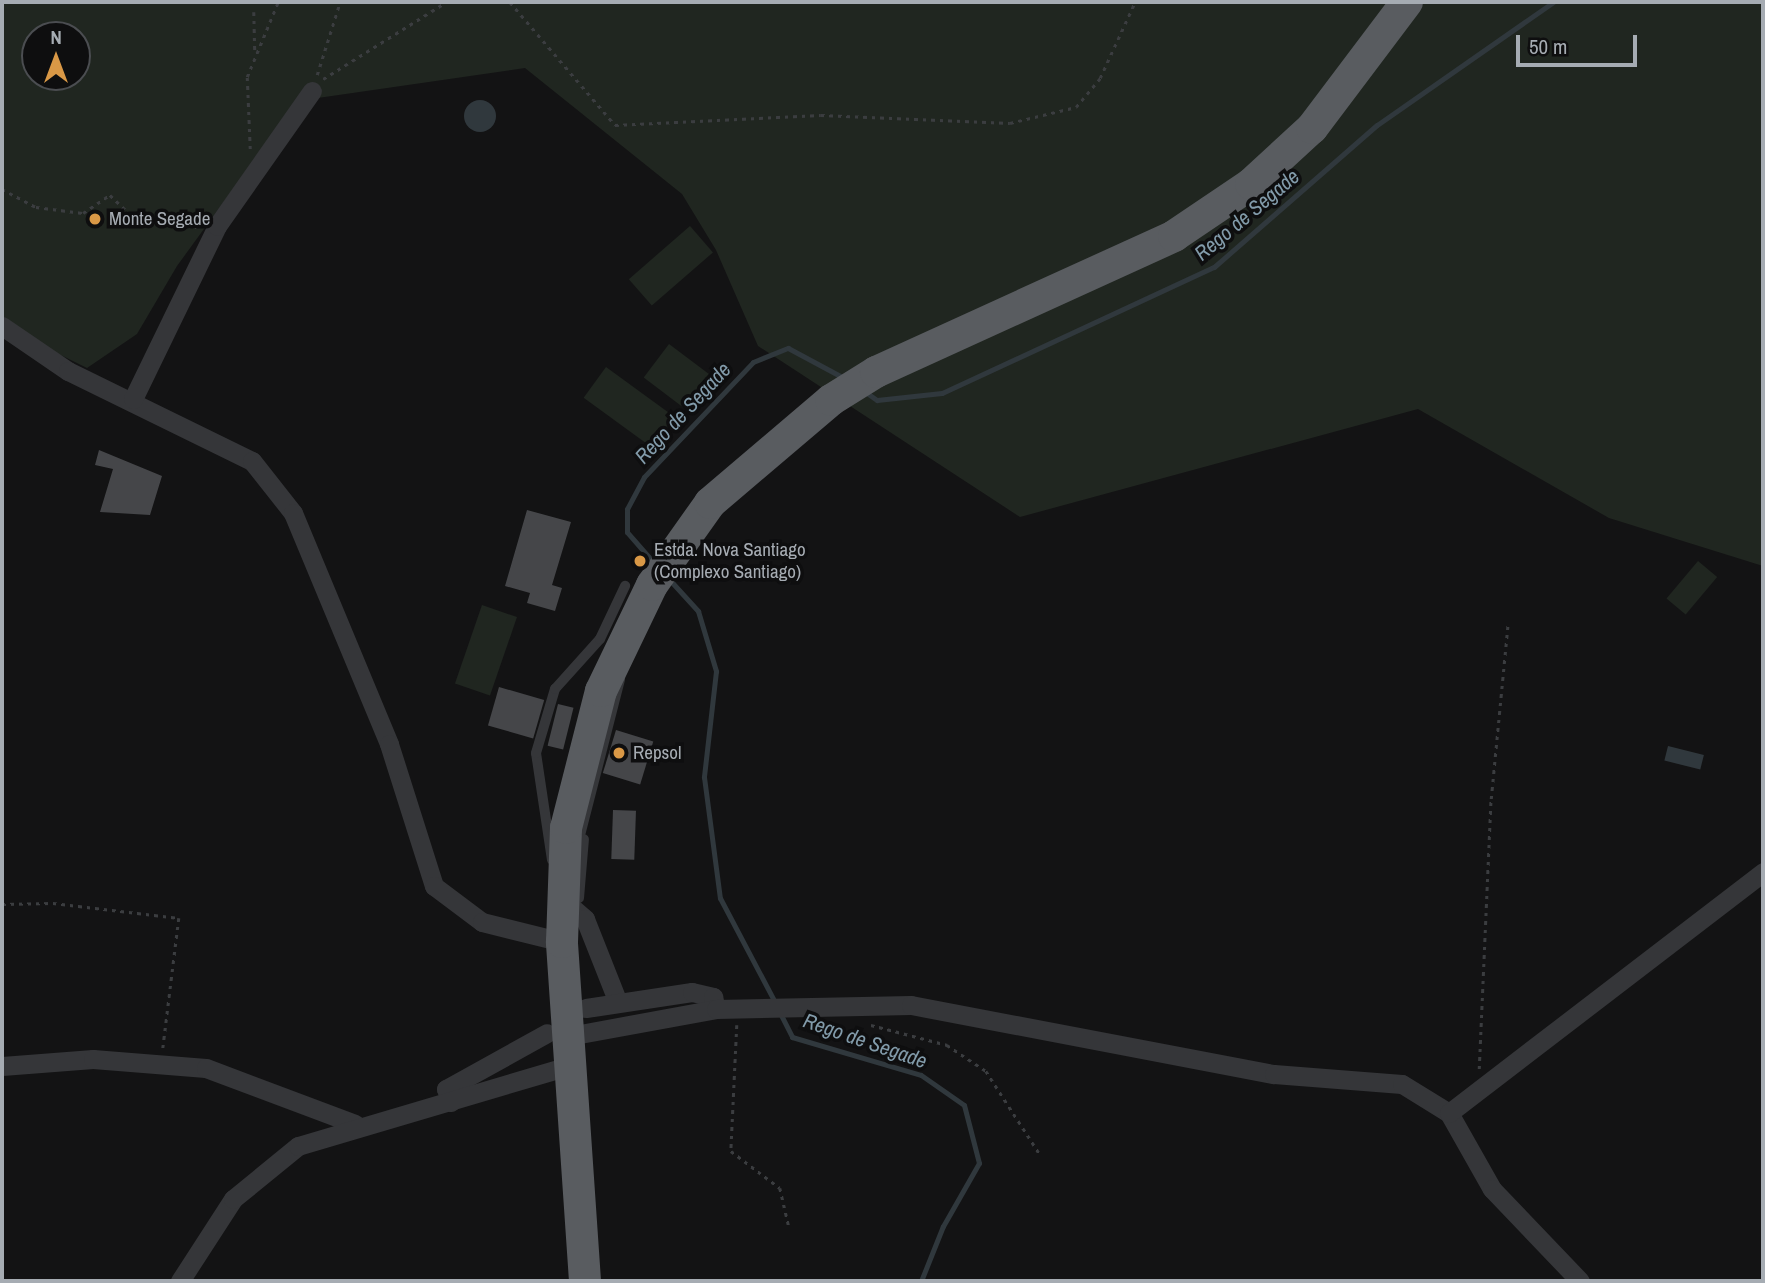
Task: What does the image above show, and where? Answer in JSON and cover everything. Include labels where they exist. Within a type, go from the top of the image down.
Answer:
[{"type":"highway","points":[[585,1281],[562,1044],[562,942],[584,750],[631,620],[710,503],[831,400],[876,372],[1174,236],[1251,184],[1320,119],[1407,2]]},
{"type":"street","points":[[133,399],[217,226],[312,92]]},
{"type":"street","points":[[2,326],[68,371],[133,399],[251,461],[293,513],[389,744],[434,886],[482,922],[562,942]]},
{"type":"street","points":[[1449,1112],[1763,873]]},
{"type":"street","points":[[567,894],[617,1000]]},
{"type":"street","points":[[586,1008],[617,1000],[692,992],[713,997],[716,1009]]},
{"type":"street","points":[[451,1102],[446,1089],[562,1044],[716,1009],[862,1004],[1023,1022],[1273,1074],[1402,1084],[1449,1112],[1492,1189],[1580,1281]]},
{"type":"street","points":[[180,1281],[233,1199],[298,1146],[355,1124],[451,1102],[562,1044]]},
{"type":"street","points":[[2,1066],[93,1059],[206,1068],[355,1124]]},
{"type":"lane","points":[[567,894],[543,824],[536,753],[555,689],[600,639],[625,586]]},
{"type":"lane","points":[[567,894],[584,836],[631,620]]},
{"type":"lane","points":[[567,894],[584,836]]},
{"type":"path","points":[[248,181],[247,77],[278,2]]},
{"type":"path","points":[[312,92],[341,2]]},
{"type":"path","points":[[312,92],[333,68],[446,2]]},
{"type":"path","points":[[510,2],[615,125],[821,115],[1010,123],[1076,107],[1100,78],[1135,2]]},
{"type":"path","points":[[254,12],[255,59]]},
{"type":"path","points":[[2,189],[36,207],[83,213],[110,194],[136,220],[169,228],[217,226]]},
{"type":"path","points":[[1481,1089],[1491,799],[1508,623]]},
{"type":"path","points":[[2,904],[53,903],[179,918],[162,1024],[164,1065]]},
{"type":"path","points":[[862,1004],[869,1024],[947,1045],[986,1071],[1039,1153]]},
{"type":"path","points":[[739,1008],[731,1151],[780,1188],[789,1227]]},
{"type":"shaded area","points":[[2,2],[1763,2],[1763,566],[1609,518],[1418,409],[1020,517],[758,346],[716,250],[682,194],[525,68],[297,101],[177,266],[137,334],[87,368],[2,326]]},
{"type":"shaded area","points":[[480,100],[492,104],[496,116],[492,128],[480,132],[468,128],[464,116],[468,104]]},
{"type":"shaded area","points":[[690,226],[713,252],[652,306],[629,279]]},
{"type":"shaded area","points":[[669,344],[709,374],[684,408],[644,378]]},
{"type":"shaded area","points":[[606,367],[676,418],[654,449],[584,398]]},
{"type":"shaded area","points":[[1698,561],[1717,577],[1686,615],[1667,599]]},
{"type":"shaded area","points":[[482,605],[517,617],[490,696],[455,683]]},
{"type":"shaded area","points":[[1668,746],[1704,755],[1700,770],[1664,761]]},
{"type":"building","points":[[99,450],[162,476],[150,515],[100,512],[113,469],[95,465]]},
{"type":"building","points":[[527,510],[571,522],[552,585],[562,588],[555,611],[527,603],[530,593],[505,586]]},
{"type":"building","points":[[499,687],[544,700],[533,738],[488,725]]},
{"type":"building","points":[[558,704],[574,708],[563,750],[548,746]]},
{"type":"building","points":[[616,730],[653,741],[640,784],[603,773]]},
{"type":"building","points":[[613,810],[636,811],[634,860],[611,859]]},
{"type":"waterway","name":"Rego de Segade","points":[[864,391],[877,400],[942,393],[1214,267],[1377,125],[1553,2]]},
{"type":"waterway","name":"Rego de Segade","points":[[654,563],[627,532],[627,509],[644,477],[753,362],[788,348],[844,378]]},
{"type":"waterway","name":"Rego de Segade","points":[[668,578],[698,611],[716,671],[704,777],[720,898],[776,1004]]},
{"type":"waterway","name":"Rego de Segade","points":[[780,1013],[792,1037],[921,1075],[964,1105],[979,1163],[943,1226],[921,1281]]},
{"type":"place","name":"Monte Segade","points":[[95,219]]},
{"type":"place","name":"Estda. Nova Santiago (Complexo Santiago)","points":[[640,561]]},
{"type":"place","name":"Repsol","points":[[619,753]]}]
